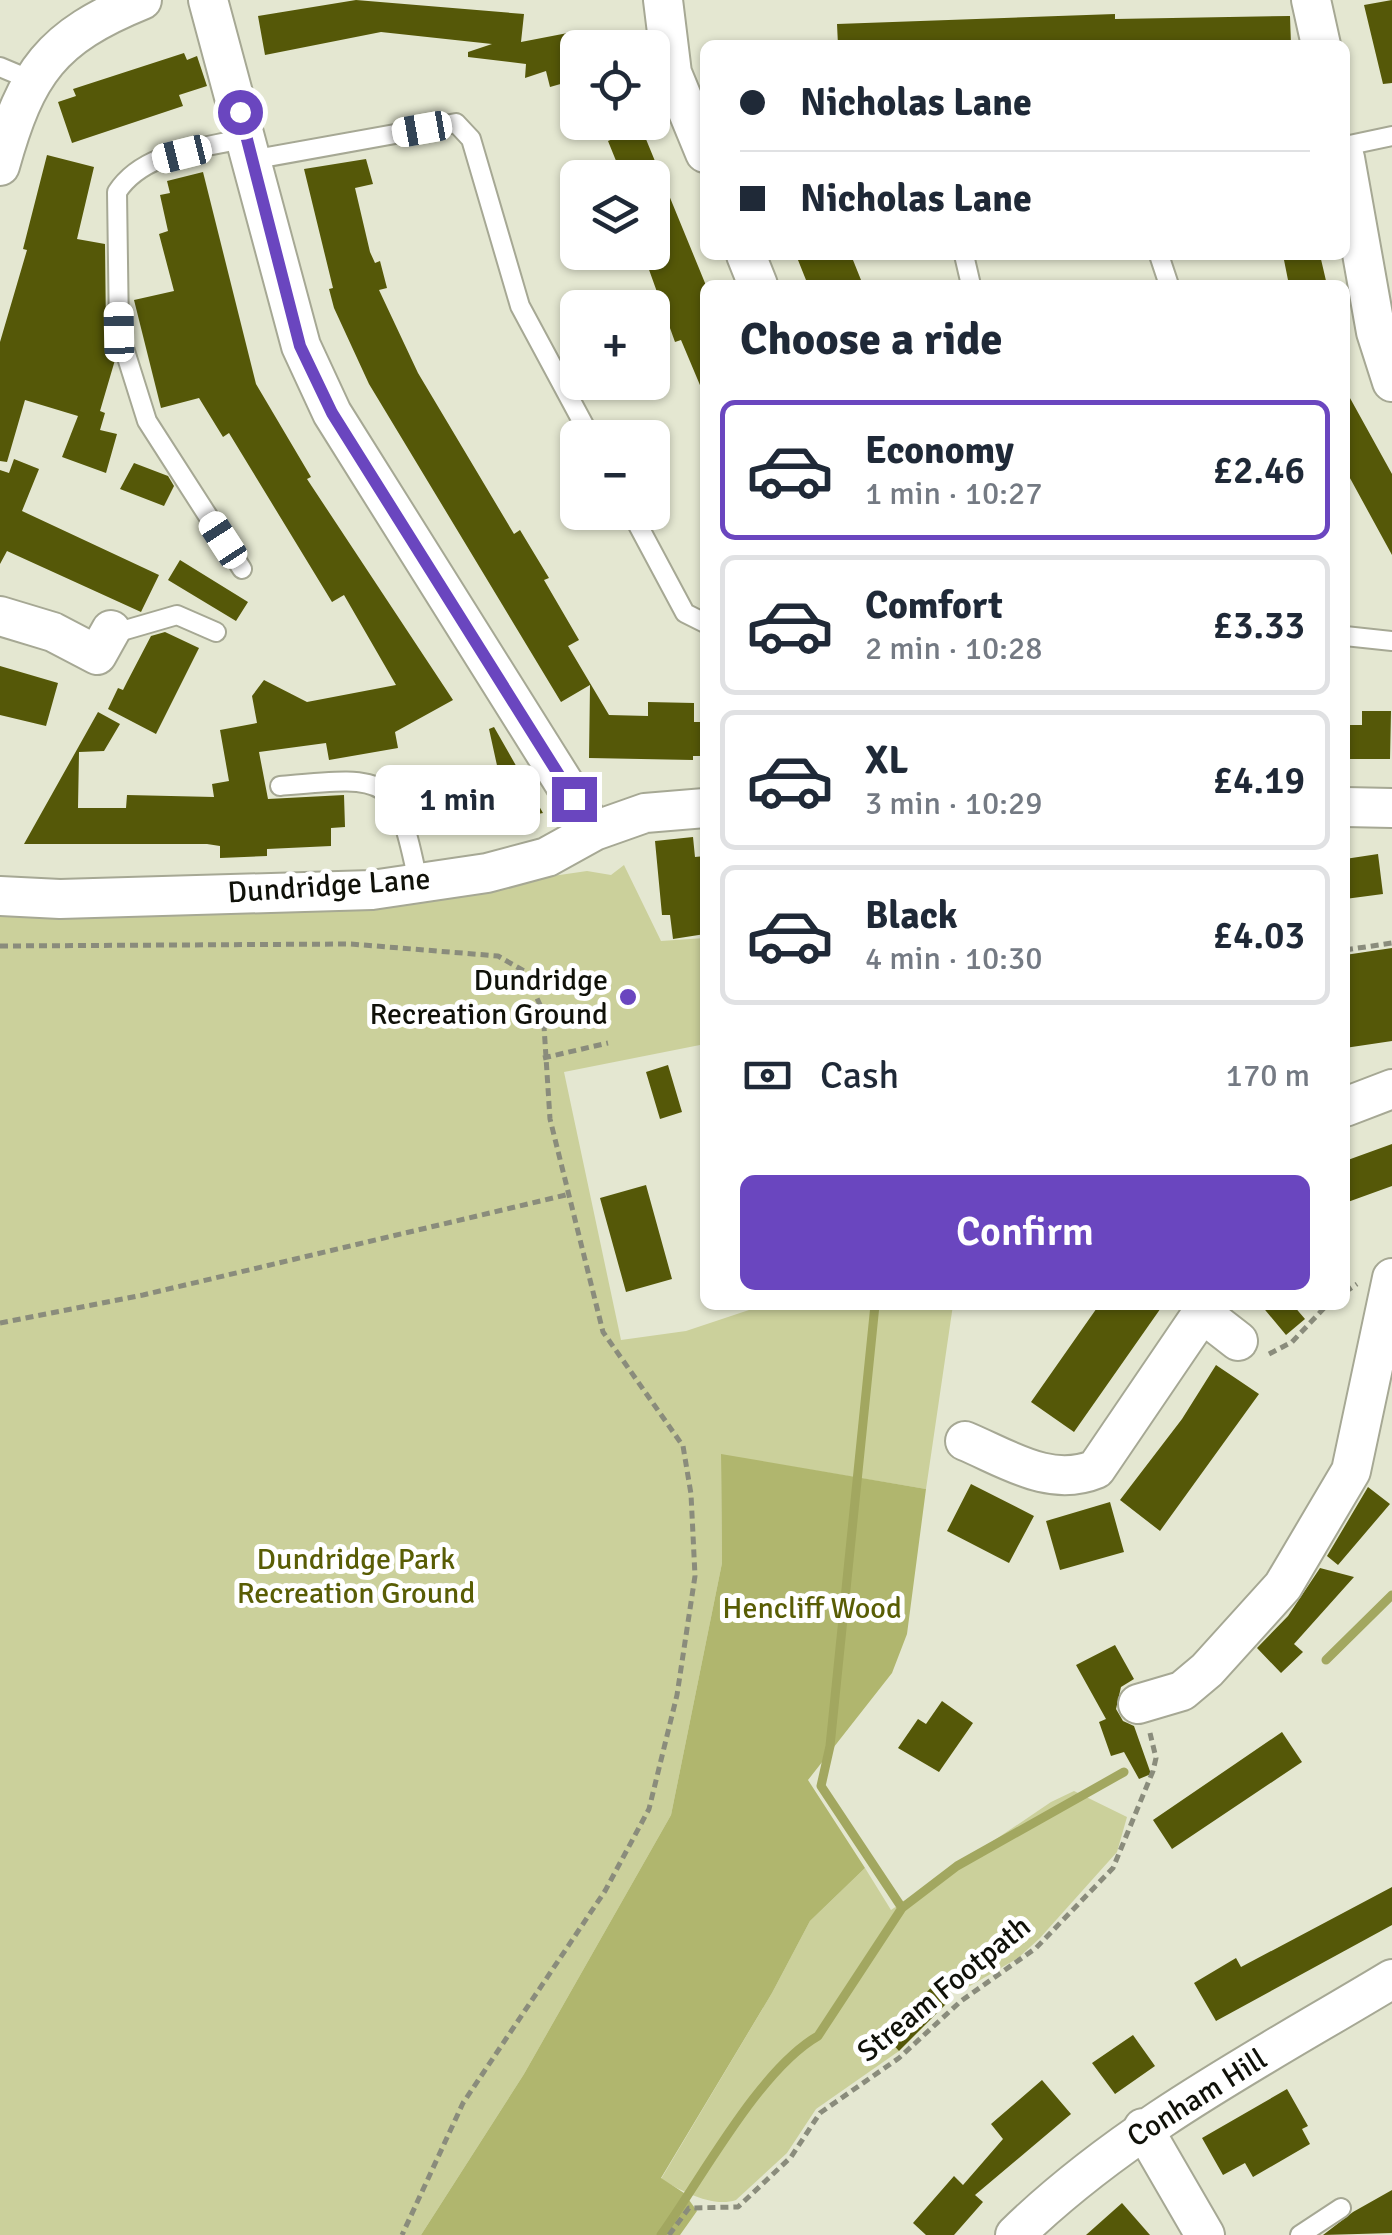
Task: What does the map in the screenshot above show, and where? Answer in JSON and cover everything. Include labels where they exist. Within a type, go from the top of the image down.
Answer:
[{"type":"street","points":[[0,166],[16,74],[48,59],[92,20],[142,0]]},
{"type":"street","points":[[208,0],[300,346],[332,413],[594,831]]},
{"type":"street","points":[[662,0],[672,73],[700,141]]},
{"type":"street","points":[[1311,0],[1320,40]]},
{"type":"street","points":[[1350,180],[1392,382]]},
{"type":"street","points":[[0,616],[100,650]]},
{"type":"street","points":[[1350,807],[1392,808]]},
{"type":"street","name":"Dundridge Lane","points":[[0,896],[60,899],[372,890],[487,873],[547,856],[594,831],[645,813],[700,808]]},
{"type":"street","points":[[1350,1105],[1392,1089]]},
{"type":"street","points":[[1138,1704],[1182,1691],[1207,1670],[1292,1570],[1351,1471],[1392,1278]]},
{"type":"street","points":[[966,1441],[1051,1477],[1074,1478],[1096,1470],[1200,1310]]},
{"type":"street","points":[[1202,1310],[1238,1341]]},
{"type":"street","name":"Conham Hill","points":[[1015,2235],[1058,2194],[1143,2128],[1392,1978]]},
{"type":"street","points":[[1143,2128],[1205,2235]]},
{"type":"lane","points":[[242,569],[147,421],[119,332],[117,192],[129,174],[150,162],[456,123],[472,139],[520,306],[581,420]]},
{"type":"lane","points":[[1350,145],[1392,136]]},
{"type":"lane","points":[[641,530],[686,612],[700,619]]},
{"type":"lane","points":[[100,650],[177,615],[216,632]]},
{"type":"lane","points":[[1350,637],[1392,641]]},
{"type":"lane","points":[[280,786],[362,780],[387,789],[400,806],[418,882]]},
{"type":"lane","points":[[1300,2235],[1341,2208]]},
{"type":"path","points":[[1350,949],[1392,943]]},
{"type":"path","points":[[0,946],[351,944],[498,956],[524,971],[543,1012],[543,1058],[550,1119],[570,1194],[576,1236],[603,1332],[684,1446],[692,1494],[695,1576],[677,1695],[648,1809],[604,1891],[463,2103],[402,2235]]},
{"type":"path","points":[[543,1058],[608,1042]]},
{"type":"path","points":[[0,1323],[144,1295],[570,1194]]},
{"type":"path","points":[[1238,1341],[1257,1356],[1272,1354],[1292,1342],[1322,1310]]},
{"type":"path","name":"Stream Footpath","points":[[670,2235],[690,2208],[738,2207],[791,2157],[820,2112],[899,2058],[961,2001],[1036,1948],[1113,1868],[1156,1758],[1138,1704]]},
{"type":"green space","name":"Dundridge Park Recreation Ground","points":[[624,865],[661,941],[700,938],[700,1045],[564,1072],[621,1340],[686,1331],[749,1310],[952,1310],[926,1489],[721,1455],[722,1563],[671,1815],[524,2074],[421,2235],[0,2235],[0,915],[221,912],[441,891],[587,871],[611,875]]},
{"type":"green space","name":"Hencliff Wood","points":[[721,1454],[926,1489],[907,1634],[892,1673],[808,1780],[865,1868],[810,1921],[772,1993],[661,2178],[684,2193],[697,2211],[680,2235],[421,2235],[524,2074],[671,1815],[722,1563]]},
{"type":"green space","points":[[1074,1791],[1127,1817],[1117,1852],[1040,1938],[1018,1958],[958,1993],[942,1977],[883,2034],[899,2051],[816,2109],[787,2153],[736,2200],[707,2200],[661,2179],[772,1993],[810,1921],[865,1868],[891,1910],[1051,1802]]},
{"type":"building","points":[[356,0],[524,14],[521,42],[560,34],[560,84],[550,87],[546,71],[525,78],[526,64],[468,57],[468,52],[492,44],[381,32],[265,55],[258,16]]},
{"type":"building","points":[[1392,0],[1392,83],[1383,84],[1364,5]]},
{"type":"building","points":[[1115,14],[1115,19],[1290,16],[1291,40],[838,40],[837,24]]},
{"type":"building","points":[[184,53],[187,60],[197,56],[207,86],[179,95],[183,106],[72,143],[58,102],[76,96],[73,89]]},
{"type":"building","points":[[610,140],[646,140],[655,160],[616,160]]},
{"type":"building","points":[[47,155],[94,167],[77,239],[105,244],[106,332],[115,360],[100,411],[105,413],[100,430],[117,434],[106,473],[62,457],[78,416],[25,400],[7,462],[0,461],[0,342],[27,250],[23,249]]},
{"type":"building","points":[[366,159],[373,184],[355,188],[370,252],[375,263],[380,261],[387,288],[379,290],[418,373],[514,534],[520,530],[549,578],[544,580],[579,640],[568,646],[609,715],[648,716],[648,702],[694,703],[694,722],[700,722],[700,756],[693,756],[693,760],[589,758],[590,685],[561,702],[369,384],[334,308],[329,289],[333,288],[304,169]]},
{"type":"building","points":[[203,172],[256,384],[311,477],[307,479],[453,700],[395,732],[398,748],[329,760],[326,743],[259,752],[268,799],[344,795],[345,827],[331,828],[331,846],[267,849],[267,856],[220,858],[220,846],[207,844],[24,844],[98,712],[120,724],[104,751],[79,752],[78,808],[126,808],[127,795],[214,797],[212,784],[229,781],[220,730],[257,723],[252,696],[264,680],[307,702],[396,685],[344,595],[332,602],[229,433],[223,437],[199,398],[161,408],[134,300],[174,291],[159,234],[168,231],[160,195],[170,193],[167,181]]},
{"type":"building","points":[[670,198],[704,280],[700,280],[700,385],[681,340],[675,342],[670,328],[670,290],[656,290],[649,270],[670,270]]},
{"type":"building","points":[[798,260],[853,260],[861,280],[806,280]]},
{"type":"building","points":[[1284,260],[1321,260],[1326,280],[1288,280]]},
{"type":"building","points":[[1350,398],[1392,474],[1392,555],[1350,478]]},
{"type":"building","points":[[14,459],[39,469],[22,511],[159,575],[141,612],[7,551],[0,564],[0,470],[9,473]]},
{"type":"building","points":[[134,463],[168,476],[174,486],[164,506],[120,489]]},
{"type":"building","points":[[180,560],[248,602],[236,621],[168,580]]},
{"type":"building","points":[[165,632],[199,648],[156,734],[108,709],[118,688],[123,690],[151,636]]},
{"type":"building","points":[[0,666],[58,683],[46,726],[0,715]]},
{"type":"building","points":[[1362,711],[1391,711],[1390,759],[1350,759],[1350,725],[1362,725]]},
{"type":"building","points":[[494,727],[543,813],[462,829],[454,788],[500,779],[489,729]]},
{"type":"building","points":[[693,837],[695,857],[700,856],[700,935],[673,939],[670,915],[662,915],[655,841]]},
{"type":"building","points":[[1378,854],[1383,894],[1350,898],[1350,858]]},
{"type":"building","points":[[1392,948],[1392,1041],[1350,1047],[1350,954]]},
{"type":"building","points":[[668,1065],[682,1112],[660,1119],[646,1072]]},
{"type":"building","points":[[1392,1144],[1392,1186],[1350,1201],[1350,1159]]},
{"type":"building","points":[[646,1185],[672,1279],[626,1292],[600,1198]]},
{"type":"building","points":[[1095,1310],[1159,1310],[1074,1432],[1031,1402]]},
{"type":"building","points":[[1265,1310],[1297,1310],[1305,1319],[1286,1335]]},
{"type":"building","points":[[1216,1365],[1259,1394],[1160,1531],[1120,1500],[1182,1419]]},
{"type":"building","points":[[971,1484],[1034,1516],[1009,1563],[947,1531]]},
{"type":"building","points":[[1368,1487],[1390,1504],[1338,1565],[1327,1556]]},
{"type":"building","points":[[1110,1502],[1124,1552],[1060,1570],[1046,1521]]},
{"type":"building","points":[[1320,1568],[1354,1577],[1294,1644],[1303,1652],[1281,1673],[1257,1648],[1288,1616]]},
{"type":"building","points":[[1115,1645],[1134,1679],[1121,1687],[1116,1709],[1123,1721],[1134,1726],[1151,1774],[1139,1779],[1124,1752],[1111,1756],[1099,1722],[1106,1719],[1076,1665]]},
{"type":"building","points":[[942,1701],[973,1723],[939,1772],[898,1748],[918,1719],[926,1724]]},
{"type":"building","points":[[1282,1732],[1302,1762],[1172,1849],[1153,1820]]},
{"type":"building","points":[[1392,1887],[1392,1925],[1216,2021],[1194,1983],[1236,1958],[1241,1967]]},
{"type":"building","points":[[937,1982],[952,1998],[899,2051],[883,2034]]},
{"type":"building","points":[[1133,2035],[1155,2066],[1115,2094],[1092,2063]]},
{"type":"building","points":[[1042,2080],[1071,2114],[975,2195],[983,2202],[954,2235],[926,2235],[913,2223],[954,2176],[963,2185],[1003,2139],[991,2124]]},
{"type":"building","points":[[1287,2089],[1308,2126],[1302,2129],[1310,2144],[1253,2177],[1245,2163],[1223,2175],[1202,2138]]},
{"type":"building","points":[[1392,2190],[1392,2233],[1323,2235],[1353,2212]]},
{"type":"building","points":[[1122,2203],[1150,2235],[1086,2235]]},
{"type":"waterway","points":[[874,1310],[830,1746],[821,1786],[902,1908]]},
{"type":"waterway","points":[[1326,1660],[1392,1595]]},
{"type":"waterway","points":[[661,2235],[753,2099],[774,2073],[818,2036],[902,1908],[957,1866],[1124,1772]]},
{"type":"place","name":"Dundridge Recreation Ground","points":[[628,997]]},
{"type":"route","points":[[240,112],[300,346],[332,413],[574,799]]}]
